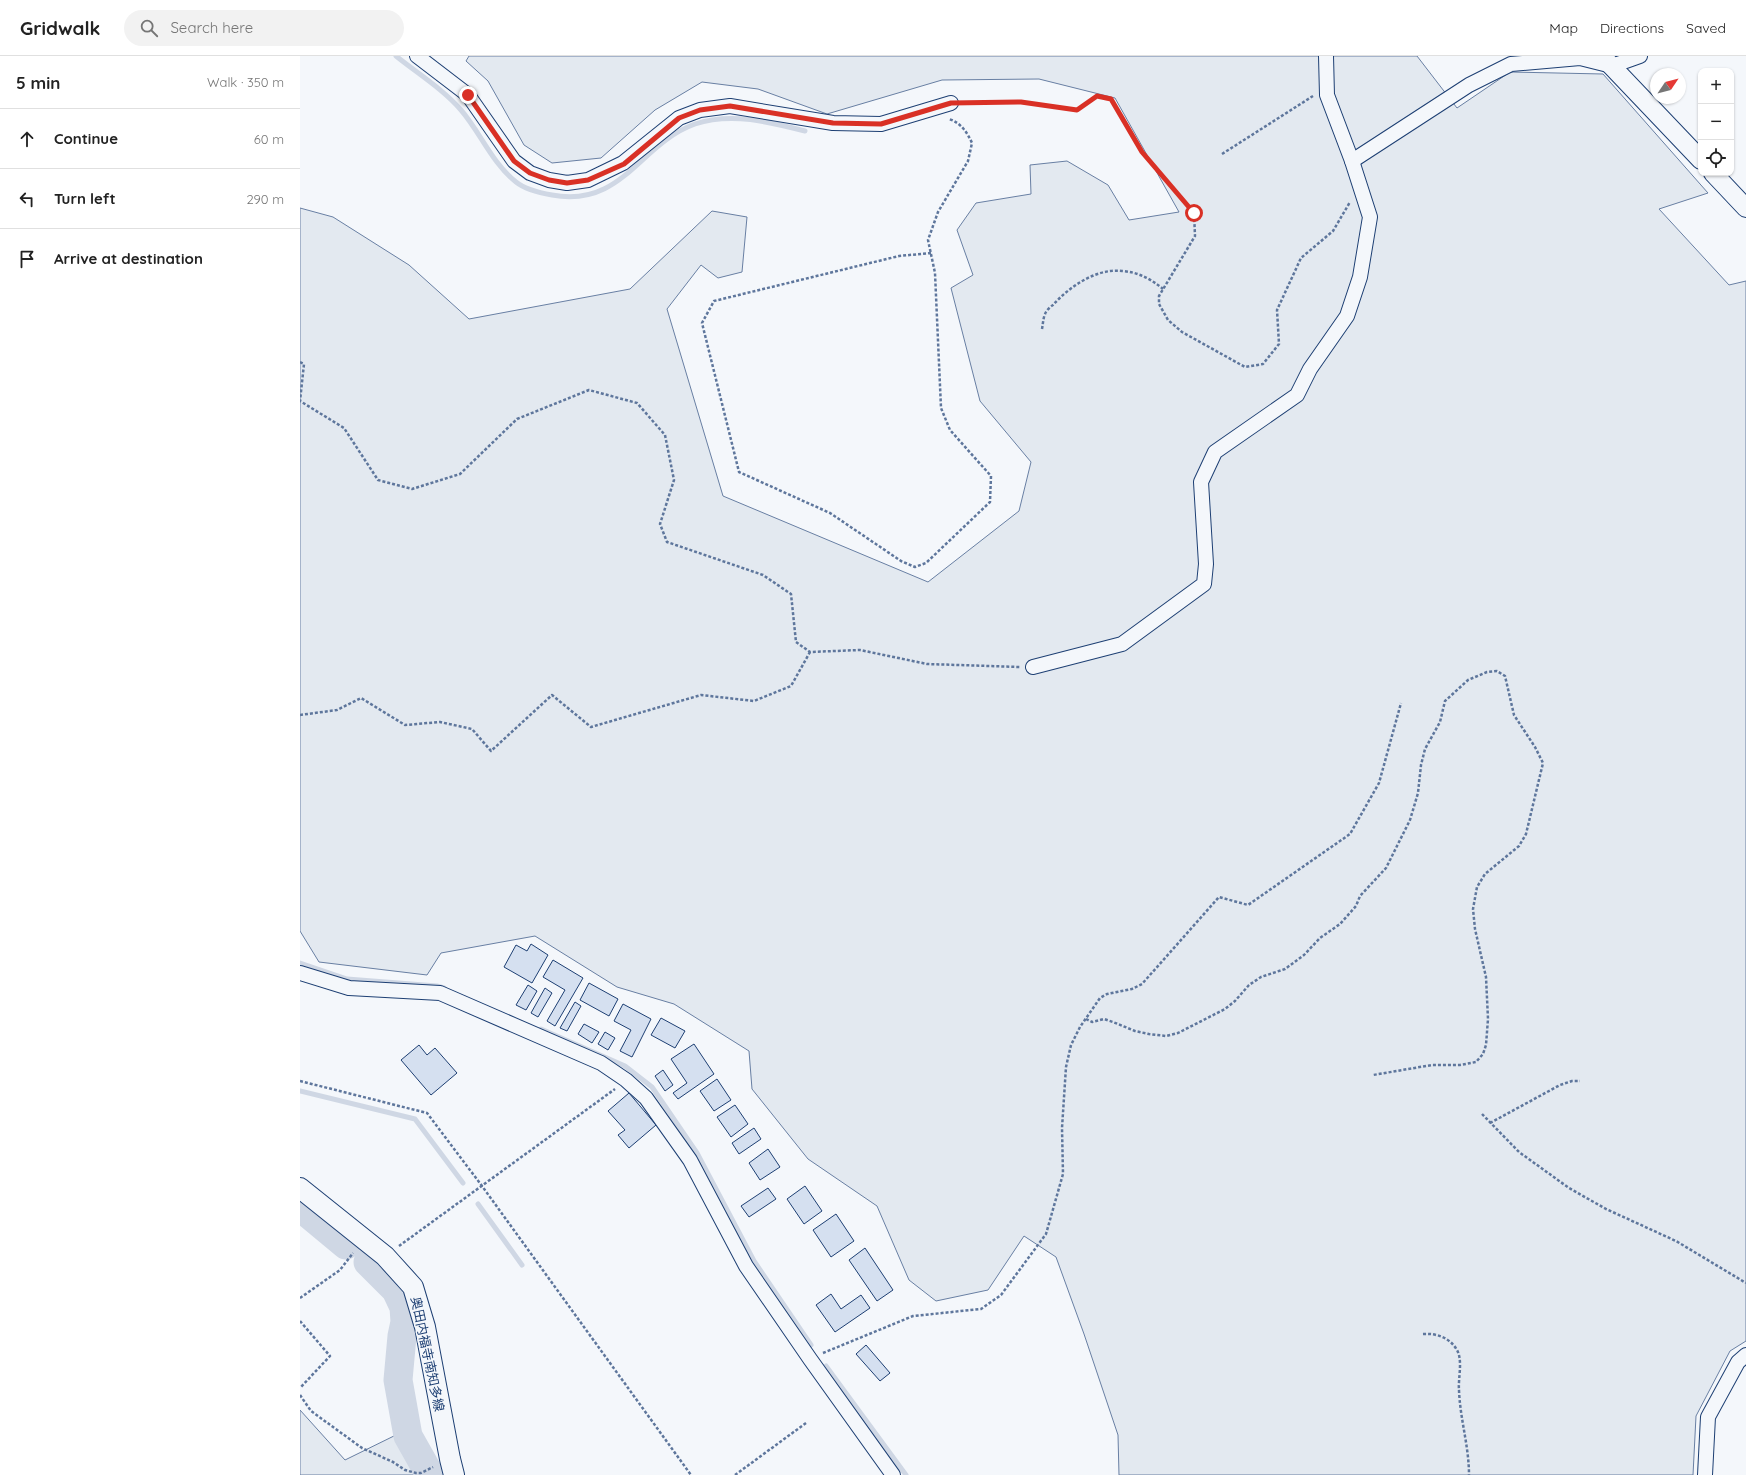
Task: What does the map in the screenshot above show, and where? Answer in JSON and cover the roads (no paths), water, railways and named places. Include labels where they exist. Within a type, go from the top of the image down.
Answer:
[{"type":"main road","name":"奥田内福寺南知多線","points":[[300,1188],[385,1256],[413,1286],[420,1305],[425,1327],[452,1467]]},
{"type":"street","points":[[417,56],[468,95],[514,161],[530,173],[549,180],[567,183],[588,180],[624,164],[679,118],[700,110],[730,106],[833,123],[881,124],[951,103]]},
{"type":"street","points":[[1033,667],[1122,644],[1204,584],[1206,564],[1201,482],[1215,452],[1297,395],[1310,369],[1347,316],[1360,278],[1370,217],[1352,161],[1327,95],[1326,56]]},
{"type":"street","points":[[1352,161],[1469,85],[1511,64],[1580,58],[1607,61],[1640,56]]},
{"type":"street","points":[[1607,61],[1698,157]]},
{"type":"street","points":[[1717,176],[1746,208]]},
{"type":"street","points":[[300,973],[349,988],[440,993],[601,1064],[626,1080],[646,1098],[690,1160],[746,1266],[893,1475]]},
{"type":"street","points":[[1705,1475],[1708,1417],[1738,1362],[1746,1355]]},
{"type":"waterway","points":[[396,56],[454,102],[468,119],[493,157],[516,182],[533,191],[552,195],[576,197],[596,192],[614,184],[659,145],[676,133],[695,124],[709,120],[750,120],[778,124],[805,131]]},
{"type":"waterway","points":[[300,963],[347,979],[437,986],[444,988]]},
{"type":"waterway","points":[[541,1029],[625,1066],[652,1087],[697,1153],[754,1261],[811,1345]]},
{"type":"waterway","points":[[300,1091],[415,1119],[463,1183]]},
{"type":"waterway","points":[[478,1204],[522,1265]]},
{"type":"waterway","points":[[300,1207],[346,1245]]},
{"type":"waterway","points":[[368,1262],[396,1290],[404,1307],[405,1322],[402,1336],[398,1380],[408,1436],[430,1475]]},
{"type":"waterway","points":[[826,1366],[906,1475]]}]
